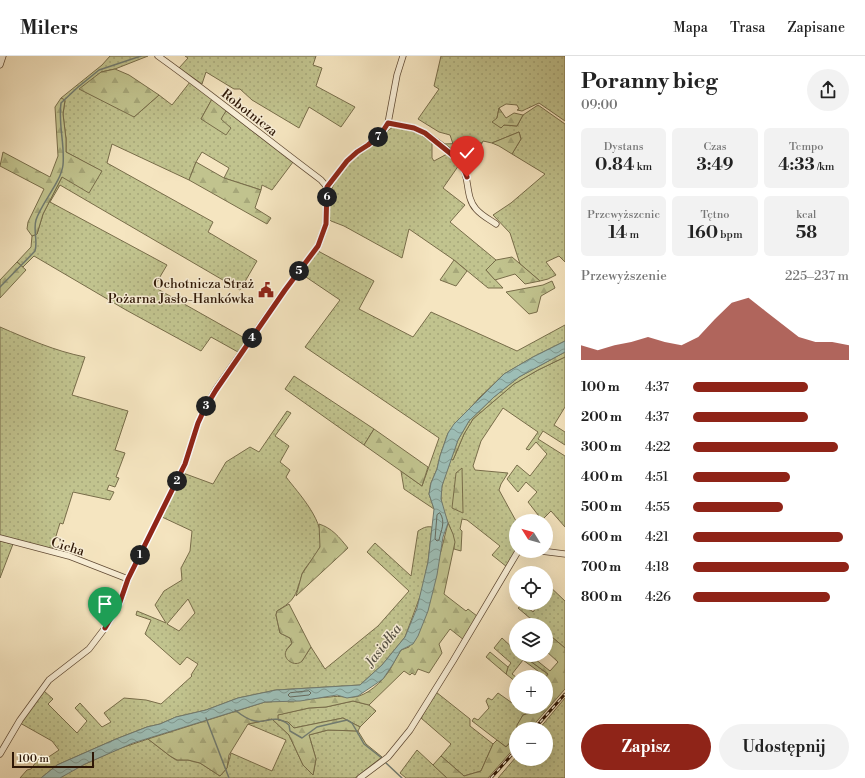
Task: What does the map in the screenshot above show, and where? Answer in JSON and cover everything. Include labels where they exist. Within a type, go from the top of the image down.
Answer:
[{"type":"street","points":[[0,65],[3,56]]},
{"type":"street","name":"Robotnicza","points":[[158,56],[197,84],[258,133],[321,180],[327,187]]},
{"type":"street","points":[[0,754],[20,720],[49,680],[89,649],[98,638],[120,602],[128,579],[185,464],[198,423],[204,410],[216,390],[285,290],[318,246],[326,224],[327,187],[347,161],[381,134],[388,123],[403,56]]},
{"type":"street","points":[[388,123],[414,128],[425,133],[461,162],[467,177],[470,200],[481,214],[496,224]]},
{"type":"street","name":"Cicha","points":[[0,538],[69,556],[128,579]]},
{"type":"street","points":[[553,552],[565,554]]},
{"type":"street","points":[[360,778],[388,757],[403,739],[426,705],[514,558]]},
{"type":"green space","points":[[110,56],[148,56],[115,69],[101,72],[134,117],[159,95],[172,105],[190,82],[212,99],[201,119],[220,119],[226,111],[293,162],[272,190],[262,185],[261,190],[224,178],[229,168],[202,152],[196,162],[189,180],[112,144],[107,163],[213,222],[208,232],[257,261],[240,290],[60,185],[50,202],[167,265],[154,287],[248,340],[238,352],[211,337],[201,351],[126,310],[34,256],[23,267],[17,262],[31,247],[32,236],[37,234],[43,214],[62,177],[101,171],[66,152],[63,114],[65,101],[61,98],[102,65]]},
{"type":"green space","points":[[185,56],[316,56],[313,65],[322,68],[316,86],[355,107],[341,127],[309,107],[299,128],[252,100],[240,89],[234,89],[206,72],[202,84],[179,68],[188,58]]},
{"type":"green space","points":[[441,56],[565,56],[565,121],[539,103],[522,111],[517,110],[519,109],[517,105],[506,104],[499,108],[497,118],[504,125],[517,126],[523,115],[538,105],[565,124],[565,262],[559,256],[546,262],[556,275],[540,281],[520,264],[510,233],[493,215],[511,203],[545,174],[512,154],[521,139],[519,132],[492,143],[483,141],[482,143],[453,144],[450,135],[439,132],[418,119],[439,89],[434,86]]},
{"type":"green space","points":[[115,69],[129,75],[159,95],[134,117],[79,89],[101,72]]},
{"type":"green space","points":[[61,98],[65,100],[63,114],[66,152],[102,171],[89,193],[62,177],[43,214],[37,234],[32,236],[27,229],[28,222],[44,189],[0,166],[3,152],[50,177],[58,156],[55,107]]},
{"type":"green space","points":[[212,99],[226,111],[221,119],[231,128],[226,135],[201,119]]},
{"type":"green space","points":[[499,108],[506,118],[514,113],[523,115],[517,126],[504,125],[501,128],[492,122],[497,118]]},
{"type":"green space","points":[[393,127],[413,130],[432,141],[432,158],[434,161],[447,154],[459,165],[443,188],[465,205],[450,222],[496,260],[486,270],[503,288],[488,288],[454,260],[409,229],[402,258],[329,219],[330,194],[341,173],[367,147]]},
{"type":"green space","points":[[519,132],[521,139],[512,154],[492,143]]},
{"type":"green space","points":[[482,143],[470,167],[463,163],[441,144]]},
{"type":"green space","points":[[196,162],[224,178],[261,190],[255,208],[271,218],[267,224],[189,180]]},
{"type":"green space","points":[[318,251],[374,281],[359,309],[413,337],[431,312],[517,351],[565,325],[565,341],[504,374],[479,398],[448,433],[431,483],[429,494],[434,509],[404,489],[401,471],[422,486],[439,438],[305,347],[340,300],[300,273]]},
{"type":"green space","points":[[512,257],[540,281],[525,284],[515,274],[495,280],[486,270],[496,260]]},
{"type":"green space","points":[[454,260],[467,271],[456,286],[440,280]]},
{"type":"green space","points":[[17,262],[26,270],[0,298],[0,280]]},
{"type":"green space","points":[[552,281],[555,288],[541,296],[537,312],[529,314],[506,292],[543,285]]},
{"type":"green space","points":[[0,327],[52,348],[85,357],[72,395],[128,411],[115,450],[125,453],[116,477],[119,478],[115,487],[109,485],[107,490],[114,492],[110,500],[73,492],[63,524],[60,523],[52,549],[0,536]]},
{"type":"green space","points":[[565,352],[565,357],[514,384],[473,419],[464,434],[453,460],[451,459],[458,440],[469,421],[494,397],[519,377]]},
{"type":"green space","points":[[565,357],[565,407],[554,425],[565,432],[565,445],[543,431],[538,439],[565,456],[565,527],[551,511],[548,514],[537,514],[528,502],[537,492],[526,482],[518,492],[507,479],[517,465],[530,476],[547,454],[536,442],[529,450],[526,449],[538,432],[503,408],[481,441],[473,466],[475,470],[508,473],[499,490],[512,514],[509,514],[509,558],[512,558],[507,567],[492,555],[500,546],[467,520],[462,519],[460,529],[462,531],[461,551],[454,549],[453,536],[442,505],[441,493],[451,459],[453,460],[464,434],[473,419],[514,384]]},
{"type":"green space","points":[[294,376],[374,429],[364,445],[285,389]]},
{"type":"green space","points":[[287,411],[291,413],[275,436],[289,446],[280,462],[290,470],[286,477],[304,500],[316,519],[321,538],[319,550],[303,572],[294,597],[289,603],[277,611],[276,615],[280,633],[290,638],[292,643],[286,650],[302,661],[311,647],[325,669],[378,626],[409,591],[367,552],[375,543],[411,576],[418,531],[426,527],[432,527],[428,562],[422,591],[405,637],[382,665],[360,685],[276,690],[238,698],[206,710],[176,717],[116,739],[57,765],[41,778],[20,778],[27,770],[31,769],[41,755],[47,758],[59,750],[52,741],[20,723],[44,691],[53,699],[48,704],[77,733],[87,721],[75,708],[80,703],[102,727],[111,722],[104,713],[124,698],[146,700],[161,704],[192,676],[191,675],[198,664],[187,657],[180,665],[145,634],[151,620],[136,615],[137,611],[166,623],[155,605],[164,591],[182,580],[181,568],[190,551],[192,531],[162,517],[162,514],[183,473],[213,484],[226,462],[250,447],[259,452]],"holes":[[[188,599],[195,613],[179,631],[167,624]]]},
{"type":"green space","points":[[374,429],[428,467],[422,486],[364,445]]},
{"type":"green space","points":[[462,468],[463,513],[452,508],[456,473]]},
{"type":"green space","points":[[448,523],[455,542],[444,594],[466,611],[468,609],[477,616],[464,640],[450,629],[439,644],[442,653],[429,673],[418,669],[415,675],[412,673],[410,675],[404,671],[369,705],[353,701],[278,715],[278,720],[288,722],[294,728],[343,718],[360,727],[358,731],[328,730],[309,735],[316,759],[313,775],[303,765],[289,735],[272,719],[248,724],[229,755],[227,768],[220,776],[200,763],[188,760],[177,760],[148,739],[265,702],[355,697],[369,691],[387,674],[401,650],[409,647],[441,551]]},
{"type":"green space","points":[[319,524],[332,530],[348,548],[296,596],[302,574],[320,547]]},
{"type":"green space","points":[[0,541],[13,544],[0,578]]},
{"type":"green space","points":[[553,590],[565,601],[565,648],[553,638],[553,618],[530,618],[520,610],[530,610],[533,612],[535,610],[553,610]]},
{"type":"green space","points":[[289,604],[311,647],[302,661],[296,664],[287,660],[285,654],[292,643],[290,638],[280,633],[276,615],[277,611]]},
{"type":"green space","points":[[502,638],[509,644],[509,661],[494,648]]},
{"type":"green space","points":[[553,638],[565,648],[565,689],[553,703],[553,670],[551,670],[558,662],[553,657]]},
{"type":"green space","points":[[490,652],[508,667],[506,674],[486,657]]},
{"type":"green space","points":[[510,662],[521,662],[515,670],[509,670],[509,676],[506,674],[511,663]]},
{"type":"green space","points":[[526,662],[532,662],[543,670],[537,670]]},
{"type":"green space","points":[[532,662],[539,662],[549,670],[543,670]]},
{"type":"green space","points":[[436,692],[470,719],[470,726],[493,744],[481,771],[464,776],[441,756],[451,744],[421,718]]},
{"type":"green space","points":[[498,693],[509,701],[509,714],[526,714],[523,715],[520,722],[509,722],[509,744],[506,747],[472,721],[474,718],[478,720],[489,708],[486,701],[488,698],[492,700]]},
{"type":"green space","points":[[565,698],[565,778],[498,778],[509,765],[553,766],[553,722],[545,722]]},
{"type":"green space","points":[[353,701],[369,705],[376,711],[360,727],[343,718],[294,728],[288,723],[278,720],[277,715]]},
{"type":"green space","points":[[543,714],[536,722],[519,722],[523,715]]},
{"type":"green space","points":[[272,719],[289,735],[303,765],[313,775],[316,759],[309,735],[328,730],[358,731],[366,744],[382,757],[355,778],[60,778],[72,770],[118,749],[148,739],[176,760],[188,760],[200,763],[220,776],[227,768],[231,753],[272,771],[286,740],[248,724]]},
{"type":"green space","points":[[497,740],[506,747],[509,744],[509,754],[488,778],[447,778],[433,765],[441,756],[464,776],[481,771],[493,744]]},
{"type":"green space","points":[[417,750],[447,778],[406,778],[400,773]]},
{"type":"water","points":[[565,341],[565,352],[519,377],[494,397],[469,421],[458,440],[442,486],[441,499],[448,523],[443,537],[437,575],[428,611],[418,636],[413,644],[401,650],[383,679],[358,696],[347,698],[337,695],[300,701],[265,702],[133,743],[85,764],[60,778],[41,778],[57,765],[116,739],[176,717],[206,710],[238,698],[276,690],[360,685],[382,665],[405,637],[417,608],[428,562],[434,509],[429,494],[431,483],[448,433],[454,424],[504,374]]},
{"type":"waterway","points":[[0,287],[35,251],[36,220],[42,206],[62,172],[63,149],[60,119],[61,103],[99,70],[141,56]]},
{"type":"waterway","points":[[235,710],[244,717],[259,722],[275,719],[284,722],[289,725],[290,731],[302,738],[317,727],[347,720],[352,723],[364,744],[383,759]]},
{"type":"waterway","points":[[206,718],[229,778]]},
{"type":"waterway","points":[[386,763],[402,778]]},
{"type":"railway","points":[[540,722],[565,694]]},
{"type":"railway","points":[[491,778],[509,758]]},
{"type":"place","name":"Ochotnicza Straż Pożarna Jasło-Hankówka","points":[[266,290]]},
{"type":"route","points":[[105,628],[120,602],[128,579],[185,464],[198,423],[204,410],[216,390],[303,264],[318,246],[326,224],[327,187],[347,161],[381,134],[388,123],[414,128],[425,133],[461,162],[467,177]]},
{"type":"water label","name":"Jasiołka","points":[[383,645]]}]
